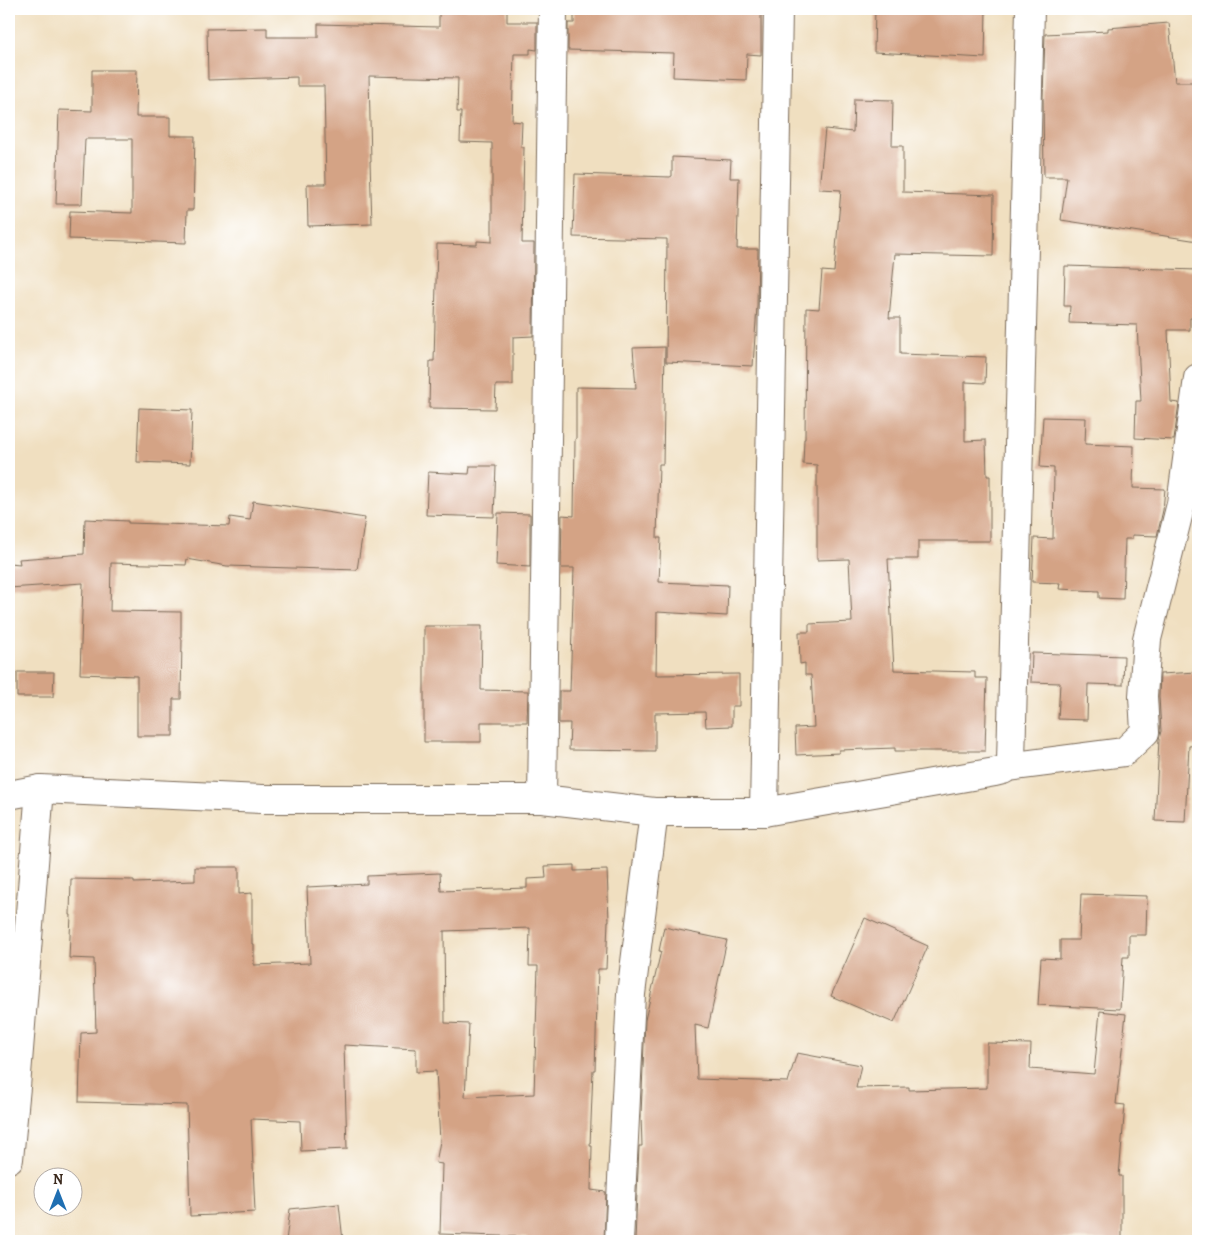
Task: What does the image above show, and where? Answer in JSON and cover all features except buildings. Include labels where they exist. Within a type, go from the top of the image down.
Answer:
[{"type":"street","points":[[542,799],[552,9]]},
{"type":"street","points":[[764,812],[778,9]]},
{"type":"street","points":[[1008,767],[1011,762],[1030,9]]},
{"type":"street","points":[[9,796],[40,789],[262,799],[542,799],[654,812],[764,812],[995,772],[1008,767],[1124,752],[1145,732],[1143,696],[1147,639],[1181,504],[1198,378]]},
{"type":"street","points":[[9,1159],[40,789]]},
{"type":"street","points":[[618,1241],[631,994],[654,812]]}]
